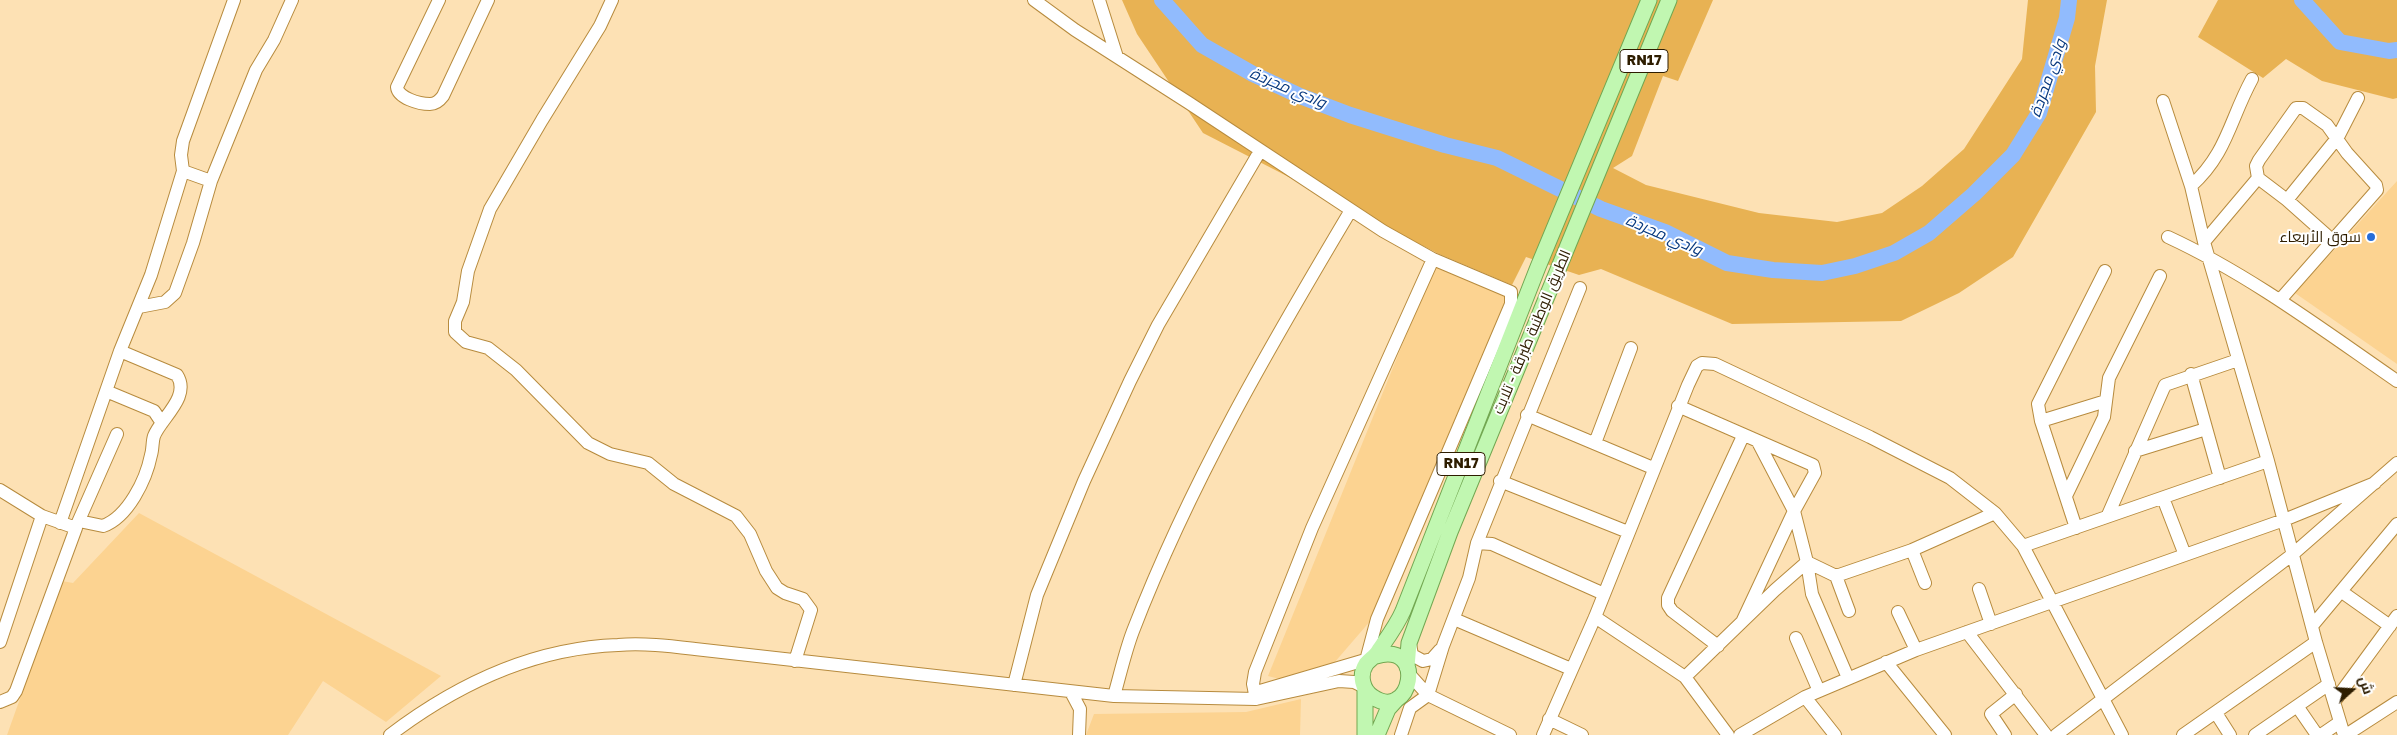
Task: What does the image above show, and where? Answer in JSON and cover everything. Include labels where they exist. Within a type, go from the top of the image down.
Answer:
[{"type":"main road","name":"الطريق الوطنية طبرقة - تلابت","points":[[1369,661],[1386,641],[1403,611],[1538,267],[1649,0]]},
{"type":"main road","name":"الطريق الوطنية طبرقة - تلابت","points":[[1405,666],[1409,643],[1497,413],[1669,0]]},
{"type":"main road","points":[[1365,735],[1364,688],[1362,680],[1369,661],[1391,654],[1405,666]]},
{"type":"main road","name":"RN17","points":[[1377,735],[1383,719],[1399,697],[1407,690],[1405,666]]},
{"type":"main road","points":[[1364,688],[1376,699],[1390,701],[1399,697]]},
{"type":"street","points":[[60,522],[93,434],[120,351],[139,307],[174,207],[184,171],[181,155],[183,141],[234,0]]},
{"type":"street","points":[[139,307],[165,302],[173,296],[193,243],[211,181],[256,70],[274,40],[292,0]]},
{"type":"street","points":[[439,0],[397,86],[397,91],[403,97],[430,104],[443,96],[488,0]]},
{"type":"street","points":[[612,0],[600,26],[490,209],[468,271],[463,302],[455,321],[455,332],[466,342],[488,348],[516,370],[588,443],[610,454],[648,463],[669,482],[736,516],[750,534],[766,571],[777,588],[784,593],[802,599],[811,610],[795,661]]},
{"type":"street","points":[[1034,0],[1074,30],[1351,210],[1432,259],[1510,290],[1512,296],[1511,304],[1377,619],[1369,661],[1256,696]]},
{"type":"street","points":[[1099,0],[1117,57]]},
{"type":"street","points":[[2191,186],[2209,169],[2221,150],[2252,79]]},
{"type":"street","points":[[2286,200],[2338,137],[2358,98]]},
{"type":"street","points":[[2163,101],[2191,186],[2204,242],[2268,461],[2316,642],[2345,735],[2397,702]]},
{"type":"street","points":[[2280,300],[2377,190],[2376,185],[2347,153],[2338,137],[2327,125],[2298,106],[2259,160],[2256,166],[2258,178],[2332,240]]},
{"type":"street","points":[[1014,685],[1037,595],[1084,481],[1130,381],[1167,309],[1260,151]]},
{"type":"street","points":[[184,171],[211,181]]},
{"type":"street","points":[[2204,242],[2258,178]]},
{"type":"street","points":[[1114,696],[1133,632],[1194,494],[1242,399],[1351,210]]},
{"type":"street","points":[[2168,237],[2208,255],[2280,300],[2397,381]]},
{"type":"street","points":[[1256,696],[1253,684],[1255,672],[1312,528],[1432,259]]},
{"type":"street","points":[[2076,528],[2041,421],[2038,404],[2105,272]]},
{"type":"street","points":[[2066,496],[2104,417],[2109,378],[2160,276]]},
{"type":"street","points":[[1401,735],[1410,708],[1428,696],[1442,646],[1469,578],[1477,543],[1500,481],[1580,288]]},
{"type":"street","points":[[1596,443],[1631,348]]},
{"type":"street","points":[[1,492],[42,516],[77,525],[103,526],[124,511],[140,485],[148,465],[154,436],[179,396],[181,386],[179,379],[173,373],[120,351]]},
{"type":"street","points":[[2108,515],[2134,451],[2165,385],[2191,374],[2238,360]]},
{"type":"street","points":[[1543,735],[1595,616],[1678,406],[1697,366],[1702,362],[1715,364],[1870,436],[1950,478],[1995,513],[2023,546],[2122,735]]},
{"type":"street","points":[[2191,374],[2220,478]]},
{"type":"street","points":[[106,391],[154,411],[162,423]]},
{"type":"street","points":[[2041,421],[2106,401]]},
{"type":"street","points":[[1678,406],[1815,468],[1815,473],[1794,511],[1743,620]]},
{"type":"street","points":[[1527,415],[1654,468]]},
{"type":"street","points":[[2134,451],[2206,429]]},
{"type":"street","points":[[0,702],[12,697],[16,691],[77,525],[117,434]]},
{"type":"street","points":[[1718,646],[1672,611],[1668,605],[1668,598],[1743,436]]},
{"type":"street","points":[[1758,442],[1794,511],[1807,562],[1812,594],[1848,678]]},
{"type":"street","points":[[2023,546],[2268,461]]},
{"type":"street","points":[[2056,735],[2293,554],[2397,463]]},
{"type":"street","points":[[1500,481],[1628,532]]},
{"type":"street","points":[[1740,735],[1806,697],[1916,650],[2284,520],[2375,484]]},
{"type":"street","points":[[2163,498],[2184,555]]},
{"type":"street","points":[[1836,576],[1912,550],[1995,513]]},
{"type":"street","points":[[0,642],[42,516]]},
{"type":"street","points":[[2312,626],[2397,524]]},
{"type":"street","points":[[1477,543],[1492,544],[1604,594]]},
{"type":"street","points":[[1912,550],[1926,583]]},
{"type":"street","points":[[1685,677],[1743,620],[1807,562]]},
{"type":"street","points":[[1807,562],[1836,576],[1849,611]]},
{"type":"street","points":[[1979,589],[1991,624]]},
{"type":"street","points":[[2334,702],[2394,621],[2342,592]]},
{"type":"street","points":[[1898,612],[1916,650]]},
{"type":"street","points":[[1595,616],[1685,677],[1728,735]]},
{"type":"street","points":[[1377,619],[1380,632],[1428,696],[1510,735]]},
{"type":"street","points":[[1454,619],[1571,669]]},
{"type":"street","points":[[1967,632],[2046,735]]},
{"type":"street","points":[[1796,638],[1819,691]]},
{"type":"street","points":[[2183,735],[2316,642]]},
{"type":"street","points":[[1409,643],[1412,655],[1423,661],[1432,659],[1442,646]]},
{"type":"street","points":[[390,735],[426,709],[474,682],[547,655],[617,644],[645,644],[1114,696],[1233,699],[1339,680],[1354,682],[1364,688]]},
{"type":"street","points":[[1886,662],[1945,735]]},
{"type":"street","points":[[2255,735],[2329,684]]},
{"type":"street","points":[[1071,692],[1080,709],[1079,735]]},
{"type":"street","points":[[2004,735],[1991,714],[2016,694]]},
{"type":"street","points":[[1399,697],[1428,696]]},
{"type":"street","points":[[1806,697],[1835,735]]},
{"type":"street","points":[[2297,706],[2317,735]]},
{"type":"street","points":[[2216,712],[2230,735]]},
{"type":"street","points":[[1383,719],[1391,716],[1398,718],[1401,724],[1401,735]]},
{"type":"street","points":[[1549,719],[1582,735]]},
{"type":"street","points":[[2322,735],[2340,722]]},
{"type":"shaded area","points":[[1122,0],[1713,0],[1678,81],[1663,76],[1632,156],[1613,168],[1646,185],[1759,213],[1837,222],[1882,213],[1922,186],[1964,149],[2022,59],[2028,0],[2107,0],[2095,66],[2096,112],[2013,257],[1959,293],[1901,321],[1732,324],[1601,269],[1579,275],[1526,257],[1512,285],[1439,254],[1203,133],[1137,34]]},
{"type":"shaded area","points":[[2218,0],[2397,0],[2397,98],[2393,99],[2322,81],[2286,59],[2263,78],[2198,37]]},
{"type":"shaded area","name":"سوق الأربعاء","points":[[2397,181],[2397,364],[2295,293]]},
{"type":"shaded area","points":[[1439,254],[1512,285],[1372,619],[1334,663],[1287,681],[1268,676]]},
{"type":"shaded area","points":[[139,513],[441,676],[386,722],[323,681],[288,735],[7,735],[62,581],[73,583]]},
{"type":"shaded area","points":[[1301,699],[1300,735],[1086,735],[1094,714],[1246,712]]},
{"type":"waterway","name":"وادي مجردة","points":[[1162,0],[1202,45],[1253,74],[1300,96],[1350,115],[1445,145],[1497,158],[1601,209],[1665,232],[1727,263],[1773,270],[1822,273],[1855,266],[1894,253],[1929,233],[1974,194],[2013,155],[2039,113],[2067,18],[2069,0]]},
{"type":"waterway","name":"وادي مجردة","points":[[2302,0],[2340,42],[2389,51],[2397,50]]},
{"type":"place","name":"سوق الأربعاء","points":[[2371,237]]}]
